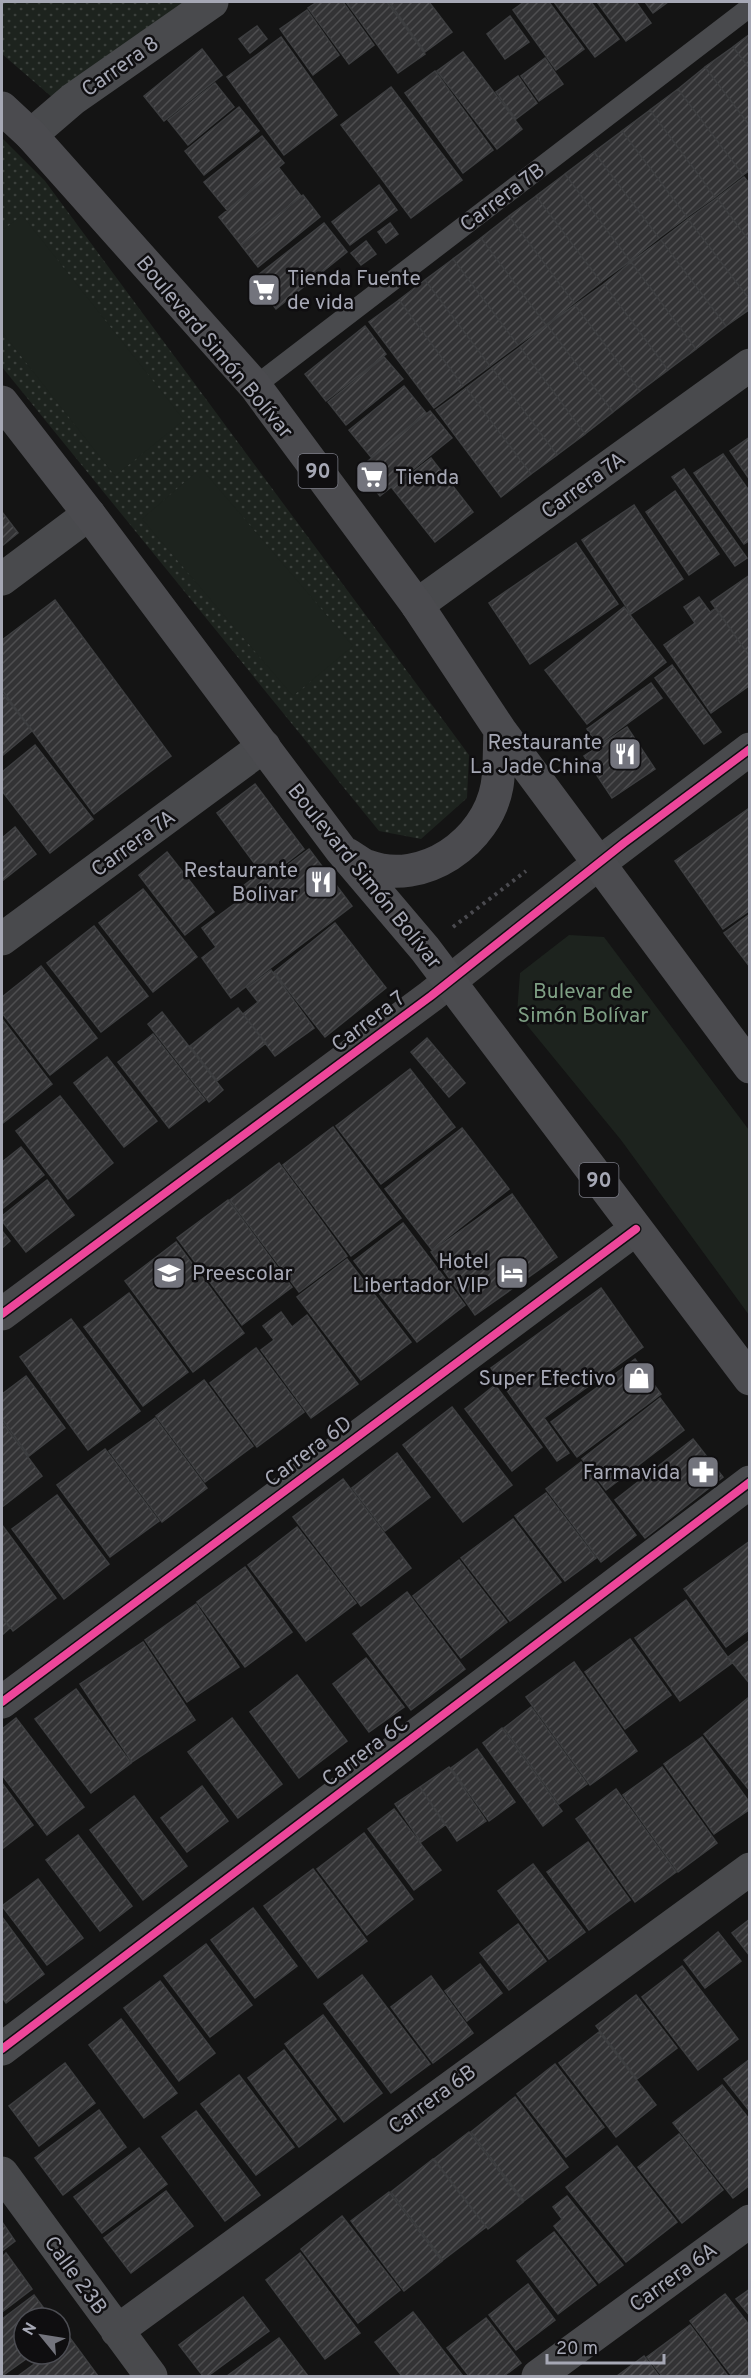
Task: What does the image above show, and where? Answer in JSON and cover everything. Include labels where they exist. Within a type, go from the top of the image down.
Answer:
[{"type":"highway","name":"Boulevard Simón Bolívar","points":[[2,108],[31,135],[255,386],[417,605],[500,730],[750,1066]]},
{"type":"highway","name":"Boulevard Simón Bolívar","points":[[2,402],[341,850],[425,949],[750,1379]]},
{"type":"highway","points":[[341,850],[368,866],[394,870],[426,867],[444,859],[465,844],[483,822],[497,787],[500,730]]},
{"type":"street","name":"Carrera 8","points":[[31,135],[73,99],[212,2]]},
{"type":"street","name":"Carrera 7A","points":[[417,605],[750,365]]},
{"type":"street","points":[[2,579],[89,514]]},
{"type":"street","name":"Carrera 7A","points":[[2,939],[264,747]]},
{"type":"street","name":"Carrera 7","points":[[2,1314],[449,982],[598,864],[750,749]]},
{"type":"street","name":"Carrera 6D","points":[[2,1702],[636,1229]]},
{"type":"street","name":"Carrera 6C","points":[[2,2049],[750,1482]]},
{"type":"street","name":"Carrera 6B","points":[[117,2331],[750,1869]]},
{"type":"street","name":"Calle 23B","points":[[2,2173],[151,2376]]},
{"type":"street","name":"Carrera 6A","points":[[538,2376],[750,2221]]},
{"type":"lane","name":"Carrera 7B","points":[[255,386],[750,8]]},
{"type":"green space","points":[[2,2],[200,2],[68,111],[2,54]]},
{"type":"green space","points":[[2,138],[45,181],[469,755],[467,798],[421,839],[379,831],[2,367]]},
{"type":"green space","points":[[22,215],[184,420],[115,476],[2,332],[2,231]]},
{"type":"green space","points":[[201,468],[353,646],[293,696],[142,519]]},
{"type":"green space","name":"Bulevar de Simón Bolívar","points":[[569,935],[604,937],[749,1130],[749,1315],[621,1140],[517,1013],[520,973]]},
{"type":"building","points":[[317,2],[343,2],[374,45],[349,64],[308,8]]},
{"type":"building","points":[[346,2],[387,2],[425,54],[398,73]]},
{"type":"building","points":[[389,2],[429,2],[452,32],[425,52]]},
{"type":"building","points":[[524,2],[549,2],[584,49],[556,70],[513,10]]},
{"type":"building","points":[[554,2],[591,2],[619,39],[595,57]]},
{"type":"building","points":[[597,2],[636,2],[651,23],[626,41]]},
{"type":"building","points":[[645,2],[668,2],[653,13]]},
{"type":"building","points":[[307,10],[339,55],[313,75],[280,29]]},
{"type":"building","points":[[510,16],[529,42],[505,59],[487,34]]},
{"type":"building","points":[[257,26],[267,39],[250,53],[239,39]]},
{"type":"building","points":[[750,34],[750,69],[733,47]]},
{"type":"building","points":[[281,37],[337,115],[284,155],[227,77]]},
{"type":"building","points":[[733,47],[750,69],[750,126],[705,67]]},
{"type":"building","points":[[202,49],[222,75],[164,121],[144,96]]},
{"type":"building","points":[[463,52],[522,129],[497,149],[437,71]]},
{"type":"building","points":[[545,58],[563,84],[539,101],[521,76]]},
{"type":"building","points":[[705,67],[750,126],[750,170],[743,175],[678,89]]},
{"type":"building","points":[[435,71],[493,150],[463,173],[405,93]]},
{"type":"building","points":[[518,76],[537,103],[516,119],[496,92]]},
{"type":"building","points":[[215,83],[234,107],[188,145],[168,120]]},
{"type":"building","points":[[391,87],[462,180],[411,218],[341,125]]},
{"type":"building","points":[[678,89],[743,175],[715,197],[650,110]]},
{"type":"building","points":[[239,107],[259,131],[204,175],[185,151]]},
{"type":"building","points":[[650,110],[715,197],[687,217],[622,131]]},
{"type":"building","points":[[622,131],[687,217],[659,238],[594,152]]},
{"type":"building","points":[[262,136],[284,163],[227,210],[204,182]]},
{"type":"building","points":[[594,152],[659,238],[630,261],[565,174]]},
{"type":"building","points":[[279,168],[301,196],[241,245],[219,217]]},
{"type":"building","points":[[565,174],[630,261],[601,282],[536,196]]},
{"type":"building","points":[[744,177],[750,184],[750,242],[717,198]]},
{"type":"building","points":[[379,185],[397,210],[350,245],[332,222]]},
{"type":"building","points":[[303,195],[320,217],[258,267],[241,245]]},
{"type":"building","points":[[536,196],[601,282],[574,303],[509,216]]},
{"type":"building","points":[[717,198],[750,242],[750,300],[688,219]]},
{"type":"building","points":[[509,216],[574,303],[546,325],[481,238]]},
{"type":"building","points":[[688,219],[750,300],[750,309],[726,326],[661,240]]},
{"type":"building","points":[[324,223],[347,252],[276,309],[253,279]]},
{"type":"building","points":[[390,223],[398,234],[386,243],[378,232]]},
{"type":"building","points":[[481,238],[546,325],[518,345],[453,259]]},
{"type":"building","points":[[661,240],[726,326],[696,349],[631,262]]},
{"type":"building","points":[[366,241],[376,254],[361,265],[351,253]]},
{"type":"building","points":[[453,259],[518,345],[490,366],[425,280]]},
{"type":"building","points":[[631,262],[696,349],[668,370],[604,284]]},
{"type":"building","points":[[425,280],[490,366],[463,386],[399,300]]},
{"type":"building","points":[[604,284],[668,370],[640,391],[575,305]]},
{"type":"building","points":[[399,300],[463,386],[434,408],[369,322]]},
{"type":"building","points":[[575,305],[640,391],[613,412],[547,325]]},
{"type":"building","points":[[547,325],[613,412],[585,434],[520,347]]},
{"type":"building","points":[[365,326],[386,354],[326,401],[305,374]]},
{"type":"building","points":[[520,347],[585,434],[557,455],[492,368]]},
{"type":"building","points":[[384,357],[403,379],[346,425],[328,402]]},
{"type":"building","points":[[492,368],[557,455],[531,474],[466,388]]},
{"type":"building","points":[[404,386],[426,413],[371,457],[349,430]]},
{"type":"building","points":[[466,388],[531,474],[501,497],[436,410]]},
{"type":"building","points":[[430,411],[452,438],[380,496],[358,469]]},
{"type":"building","points":[[750,437],[750,480],[730,451]]},
{"type":"building","points":[[723,454],[750,492],[750,540],[744,544],[694,473]]},
{"type":"building","points":[[431,458],[473,512],[435,542],[392,488]]},
{"type":"building","points":[[684,469],[747,558],[735,566],[672,477]]},
{"type":"building","points":[[675,491],[719,554],[689,575],[646,512]]},
{"type":"building","points":[[634,505],[683,579],[631,614],[582,540]]},
{"type":"building","points":[[2,512],[18,533],[2,546]]},
{"type":"building","points":[[576,543],[618,604],[530,664],[489,603]]},
{"type":"building","points":[[750,575],[750,657],[711,602]]},
{"type":"building","points":[[699,597],[710,612],[716,608],[750,657],[750,685],[711,713],[664,645],[695,623],[684,607]]},
{"type":"building","points":[[55,600],[171,756],[94,814],[2,690],[2,640]]},
{"type":"building","points":[[624,607],[666,662],[587,724],[545,670]]},
{"type":"building","points":[[672,665],[721,732],[704,744],[655,678]]},
{"type":"building","points":[[651,683],[662,698],[598,745],[587,729]]},
{"type":"building","points":[[2,693],[32,731],[2,756]]},
{"type":"building","points":[[627,727],[655,769],[612,798],[584,756]]},
{"type":"building","points":[[35,745],[93,819],[50,853],[2,791],[2,772]]},
{"type":"building","points":[[255,784],[304,849],[266,879],[217,813]]},
{"type":"building","points":[[748,809],[750,811],[750,910],[723,929],[675,861]]},
{"type":"building","points":[[15,827],[36,854],[2,881],[2,838]]},
{"type":"building","points":[[309,849],[352,906],[231,998],[202,958],[216,947],[202,928],[249,893],[243,886],[260,873],[266,881]]},
{"type":"building","points":[[167,852],[214,912],[185,935],[139,875]]},
{"type":"building","points":[[143,889],[197,957],[153,992],[99,923]]},
{"type":"building","points":[[750,914],[750,967],[724,933]]},
{"type":"building","points":[[335,923],[386,988],[325,1037],[274,972]]},
{"type":"building","points":[[94,926],[148,996],[101,1032],[47,963]]},
{"type":"building","points":[[41,966],[97,1038],[50,1075],[2,1013],[2,997]]},
{"type":"building","points":[[271,970],[314,1028],[275,1056],[243,1014],[258,1002],[247,988]]},
{"type":"building","points":[[238,1008],[266,1043],[217,1081],[190,1046]]},
{"type":"building","points":[[162,1012],[223,1090],[209,1102],[148,1024]]},
{"type":"building","points":[[2,1019],[52,1084],[3,1123],[2,1120]]},
{"type":"building","points":[[153,1034],[205,1100],[169,1128],[118,1062]]},
{"type":"building","points":[[427,1038],[465,1083],[449,1097],[411,1052]]},
{"type":"building","points":[[107,1057],[157,1121],[124,1147],[74,1083]]},
{"type":"building","points":[[410,1069],[455,1127],[381,1184],[336,1126]]},
{"type":"building","points":[[60,1096],[113,1163],[68,1199],[16,1131]]},
{"type":"building","points":[[333,1127],[401,1218],[351,1256],[283,1165]]},
{"type":"building","points":[[462,1128],[509,1189],[432,1250],[385,1189]]},
{"type":"building","points":[[21,1147],[44,1175],[2,1209],[2,1162]]},
{"type":"building","points":[[279,1163],[347,1256],[299,1292],[230,1200]]},
{"type":"building","points":[[47,1180],[74,1215],[26,1252],[2,1221],[2,1216]]},
{"type":"building","points":[[512,1194],[557,1257],[475,1315],[431,1252]]},
{"type":"building","points":[[228,1200],[292,1287],[242,1325],[177,1238]]},
{"type":"building","points":[[403,1223],[465,1305],[417,1342],[354,1261]]},
{"type":"building","points":[[2,1231],[10,1241],[2,1248]]},
{"type":"building","points":[[176,1242],[244,1333],[193,1372],[125,1281]]},
{"type":"building","points":[[347,1259],[411,1342],[361,1380],[297,1297]]},
{"type":"building","points":[[601,1288],[643,1347],[544,1418],[569,1453],[557,1461],[491,1368]]},
{"type":"building","points":[[129,1293],[188,1372],[143,1406],[84,1327]]},
{"type":"building","points":[[281,1312],[292,1327],[307,1315],[358,1384],[311,1418],[261,1350],[274,1340],[263,1326]]},
{"type":"building","points":[[71,1319],[140,1411],[88,1450],[20,1357]]},
{"type":"building","points":[[256,1348],[304,1412],[257,1447],[210,1383]]},
{"type":"building","points":[[635,1359],[661,1394],[577,1457],[551,1422]]},
{"type":"building","points":[[26,1376],[65,1428],[29,1456],[2,1419],[2,1394]]},
{"type":"building","points":[[204,1380],[253,1446],[205,1482],[156,1416]]},
{"type":"building","points":[[495,1385],[542,1447],[512,1471],[465,1409]]},
{"type":"building","points":[[660,1398],[684,1430],[606,1490],[582,1459]]},
{"type":"building","points":[[452,1407],[512,1485],[463,1522],[403,1445]]},
{"type":"building","points":[[155,1418],[207,1488],[162,1522],[109,1451]]},
{"type":"building","points":[[2,1422],[42,1476],[2,1507]]},
{"type":"building","points":[[693,1439],[723,1477],[645,1538],[615,1500]]},
{"type":"building","points":[[105,1449],[159,1521],[110,1557],[57,1485]]},
{"type":"building","points":[[397,1453],[430,1497],[385,1531],[352,1488]]},
{"type":"building","points":[[581,1462],[636,1535],[601,1562],[546,1489]]},
{"type":"building","points":[[343,1479],[411,1568],[361,1606],[293,1517]]},
{"type":"building","points":[[546,1493],[596,1558],[565,1581],[515,1516]]},
{"type":"building","points":[[57,1495],[109,1564],[64,1599],[12,1529]]},
{"type":"building","points":[[513,1519],[561,1582],[510,1621],[461,1558]]},
{"type":"building","points":[[2,1525],[56,1598],[13,1631],[2,1616]]},
{"type":"building","points":[[297,1527],[356,1603],[306,1641],[248,1565]]},
{"type":"building","points":[[750,1541],[750,1629],[726,1647],[684,1589]]},
{"type":"building","points":[[459,1560],[507,1622],[461,1658],[413,1596]]},
{"type":"building","points":[[245,1567],[292,1632],[245,1667],[197,1602]]},
{"type":"building","points":[[407,1592],[465,1669],[411,1710],[353,1634]]},
{"type":"building","points":[[686,1600],[732,1663],[680,1701],[635,1638]]},
{"type":"building","points":[[196,1604],[239,1667],[187,1702],[145,1640]]},
{"type":"building","points":[[2,1617],[10,1628],[2,1635]]},
{"type":"building","points":[[630,1639],[671,1695],[625,1729],[585,1672]]},
{"type":"building","points":[[750,1640],[750,1684],[728,1657]]},
{"type":"building","points":[[143,1642],[195,1720],[132,1762],[80,1684]]},
{"type":"building","points":[[366,1658],[404,1707],[369,1732],[333,1684]]},
{"type":"building","points":[[574,1662],[637,1751],[590,1785],[526,1697]]},
{"type":"building","points":[[297,1675],[347,1741],[299,1778],[250,1712]]},
{"type":"building","points":[[76,1689],[131,1763],[91,1793],[35,1719]]},
{"type":"building","points":[[748,1698],[750,1700],[750,1791],[704,1734]]},
{"type":"building","points":[[531,1707],[587,1784],[559,1804],[504,1728]]},
{"type":"building","points":[[16,1718],[84,1807],[47,1835],[2,1775],[2,1729]]},
{"type":"building","points":[[232,1718],[282,1784],[238,1818],[188,1752]]},
{"type":"building","points":[[502,1728],[562,1811],[543,1826],[483,1743]]},
{"type":"building","points":[[702,1737],[750,1803],[750,1809],[714,1834],[664,1764]]},
{"type":"building","points":[[477,1749],[515,1802],[489,1821],[451,1768]]},
{"type":"building","points":[[449,1767],[486,1821],[457,1841],[420,1787]]},
{"type":"building","points":[[662,1767],[717,1843],[678,1872],[623,1795]]},
{"type":"building","points":[[2,1783],[33,1825],[2,1849]]},
{"type":"building","points":[[202,1786],[228,1821],[187,1852],[161,1818]]},
{"type":"building","points":[[420,1787],[445,1825],[421,1842],[395,1804]]},
{"type":"building","points":[[616,1789],[676,1872],[635,1902],[576,1819]]},
{"type":"building","points":[[134,1796],[187,1866],[143,1900],[90,1830]]},
{"type":"building","points":[[394,1809],[441,1870],[414,1890],[368,1829]]},
{"type":"building","points":[[364,1833],[413,1899],[367,1935],[317,1869]]},
{"type":"building","points":[[78,1835],[132,1906],[100,1931],[46,1860]]},
{"type":"building","points":[[588,1842],[630,1900],[589,1930],[547,1872]]},
{"type":"building","points":[[533,1864],[585,1932],[549,1959],[498,1891]]},
{"type":"building","points":[[313,1869],[367,1941],[318,1978],[264,1906]]},
{"type":"building","points":[[38,1879],[83,1938],[47,1965],[2,1906]]},
{"type":"building","points":[[253,1908],[297,1966],[255,1998],[211,1940]]},
{"type":"building","points":[[2,1917],[44,1974],[6,2003],[2,1997]]},
{"type":"building","points":[[750,1919],[750,1956],[732,1933]]},
{"type":"building","points":[[518,1924],[546,1961],[509,1990],[480,1953]]},
{"type":"building","points":[[718,1932],[741,1961],[705,1988],[684,1960]]},
{"type":"building","points":[[206,1944],[252,2005],[210,2037],[164,1976]]},
{"type":"building","points":[[480,1964],[502,1993],[467,2021],[445,1991]]},
{"type":"building","points":[[682,1966],[738,2039],[698,2070],[642,1997]]},
{"type":"building","points":[[362,1975],[430,2064],[391,2093],[324,2004]]},
{"type":"building","points":[[431,1976],[473,2033],[433,2063],[391,2007]]},
{"type":"building","points":[[160,1981],[215,2053],[179,2081],[124,2008]]},
{"type":"building","points":[[636,1995],[677,2048],[637,2079],[596,2026]]},
{"type":"building","points":[[323,2015],[382,2093],[344,2122],[285,2044]]},
{"type":"building","points":[[121,2019],[177,2093],[144,2118],[89,2045]]},
{"type":"building","points":[[599,2032],[656,2105],[616,2137],[559,2063]]},
{"type":"building","points":[[284,2050],[336,2119],[299,2147],[248,2078]]},
{"type":"building","points":[[750,2059],[750,2108],[748,2109],[724,2079]]},
{"type":"building","points":[[65,2063],[95,2103],[39,2146],[9,2106]]},
{"type":"building","points":[[555,2064],[604,2127],[566,2157],[517,2094]]},
{"type":"building","points":[[239,2075],[294,2147],[256,2175],[201,2104]]},
{"type":"building","points":[[722,2085],[750,2120],[750,2185],[733,2198],[673,2123]]},
{"type":"building","points":[[515,2097],[568,2167],[524,2201],[471,2132]]},
{"type":"building","points":[[99,2110],[126,2147],[63,2195],[35,2158]]},
{"type":"building","points":[[196,2111],[260,2195],[225,2221],[162,2137]]},
{"type":"building","points":[[469,2132],[523,2202],[488,2229],[434,2159]]},
{"type":"building","points":[[679,2134],[723,2190],[682,2223],[638,2167]]},
{"type":"building","points":[[617,2146],[677,2222],[626,2262],[566,2187]]},
{"type":"building","points":[[139,2148],[167,2184],[102,2233],[74,2197]]},
{"type":"building","points":[[433,2159],[486,2227],[443,2260],[391,2192]]},
{"type":"building","points":[[166,2191],[193,2226],[131,2273],[104,2238]]},
{"type":"building","points":[[389,2192],[442,2261],[404,2291],[351,2221]]},
{"type":"building","points":[[567,2196],[623,2265],[599,2283],[554,2226],[562,2219],[553,2207]]},
{"type":"building","points":[[342,2216],[400,2290],[358,2323],[301,2249]]},
{"type":"building","points":[[2,2222],[15,2241],[2,2251]]},
{"type":"building","points":[[554,2232],[596,2285],[558,2314],[517,2261]]},
{"type":"building","points":[[6,2253],[32,2289],[2,2312],[2,2257]]},
{"type":"building","points":[[300,2253],[360,2333],[325,2359],[266,2280]]},
{"type":"building","points":[[528,2284],[555,2320],[516,2350],[489,2315]]},
{"type":"building","points":[[750,2289],[750,2316],[736,2299]]},
{"type":"building","points":[[725,2294],[750,2326],[750,2376],[732,2376],[690,2321]]},
{"type":"building","points":[[34,2295],[42,2306],[19,2306]]},
{"type":"building","points":[[243,2297],[269,2331],[208,2376],[203,2376],[179,2345]]},
{"type":"building","points":[[12,2312],[12,2366],[16,2366],[2,2376],[2,2319]]},
{"type":"building","points":[[413,2312],[463,2376],[402,2376],[375,2342]]},
{"type":"building","points":[[486,2318],[521,2363],[504,2376],[469,2376],[447,2348]]},
{"type":"building","points":[[690,2325],[728,2376],[662,2376],[647,2357]]},
{"type":"building","points":[[279,2338],[308,2376],[227,2376]]},
{"type":"building","points":[[72,2341],[98,2376],[18,2376],[32,2366],[72,2366]]},
{"type":"building","points":[[644,2356],[659,2376],[617,2376]]},
{"type":"cycle path","points":[[2,1314],[431,996],[624,843],[750,749]]},
{"type":"cycle path","points":[[2,1702],[636,1229]]},
{"type":"cycle path","points":[[2,2049],[750,1482]]},
{"type":"place","name":"Tienda Fuente de vida","points":[[264,290]]},
{"type":"place","name":"Tienda","points":[[372,477]]},
{"type":"place","name":"Restaurante La Jade China","points":[[625,754]]},
{"type":"place","name":"Restaurante Bolivar","points":[[321,882]]},
{"type":"place","name":"Preescolar","points":[[169,1273]]},
{"type":"place","name":"Hotel Libertador VIP","points":[[512,1273]]},
{"type":"place","name":"Super Efectivo","points":[[639,1378]]},
{"type":"place","name":"Farmavida","points":[[703,1472]]}]
